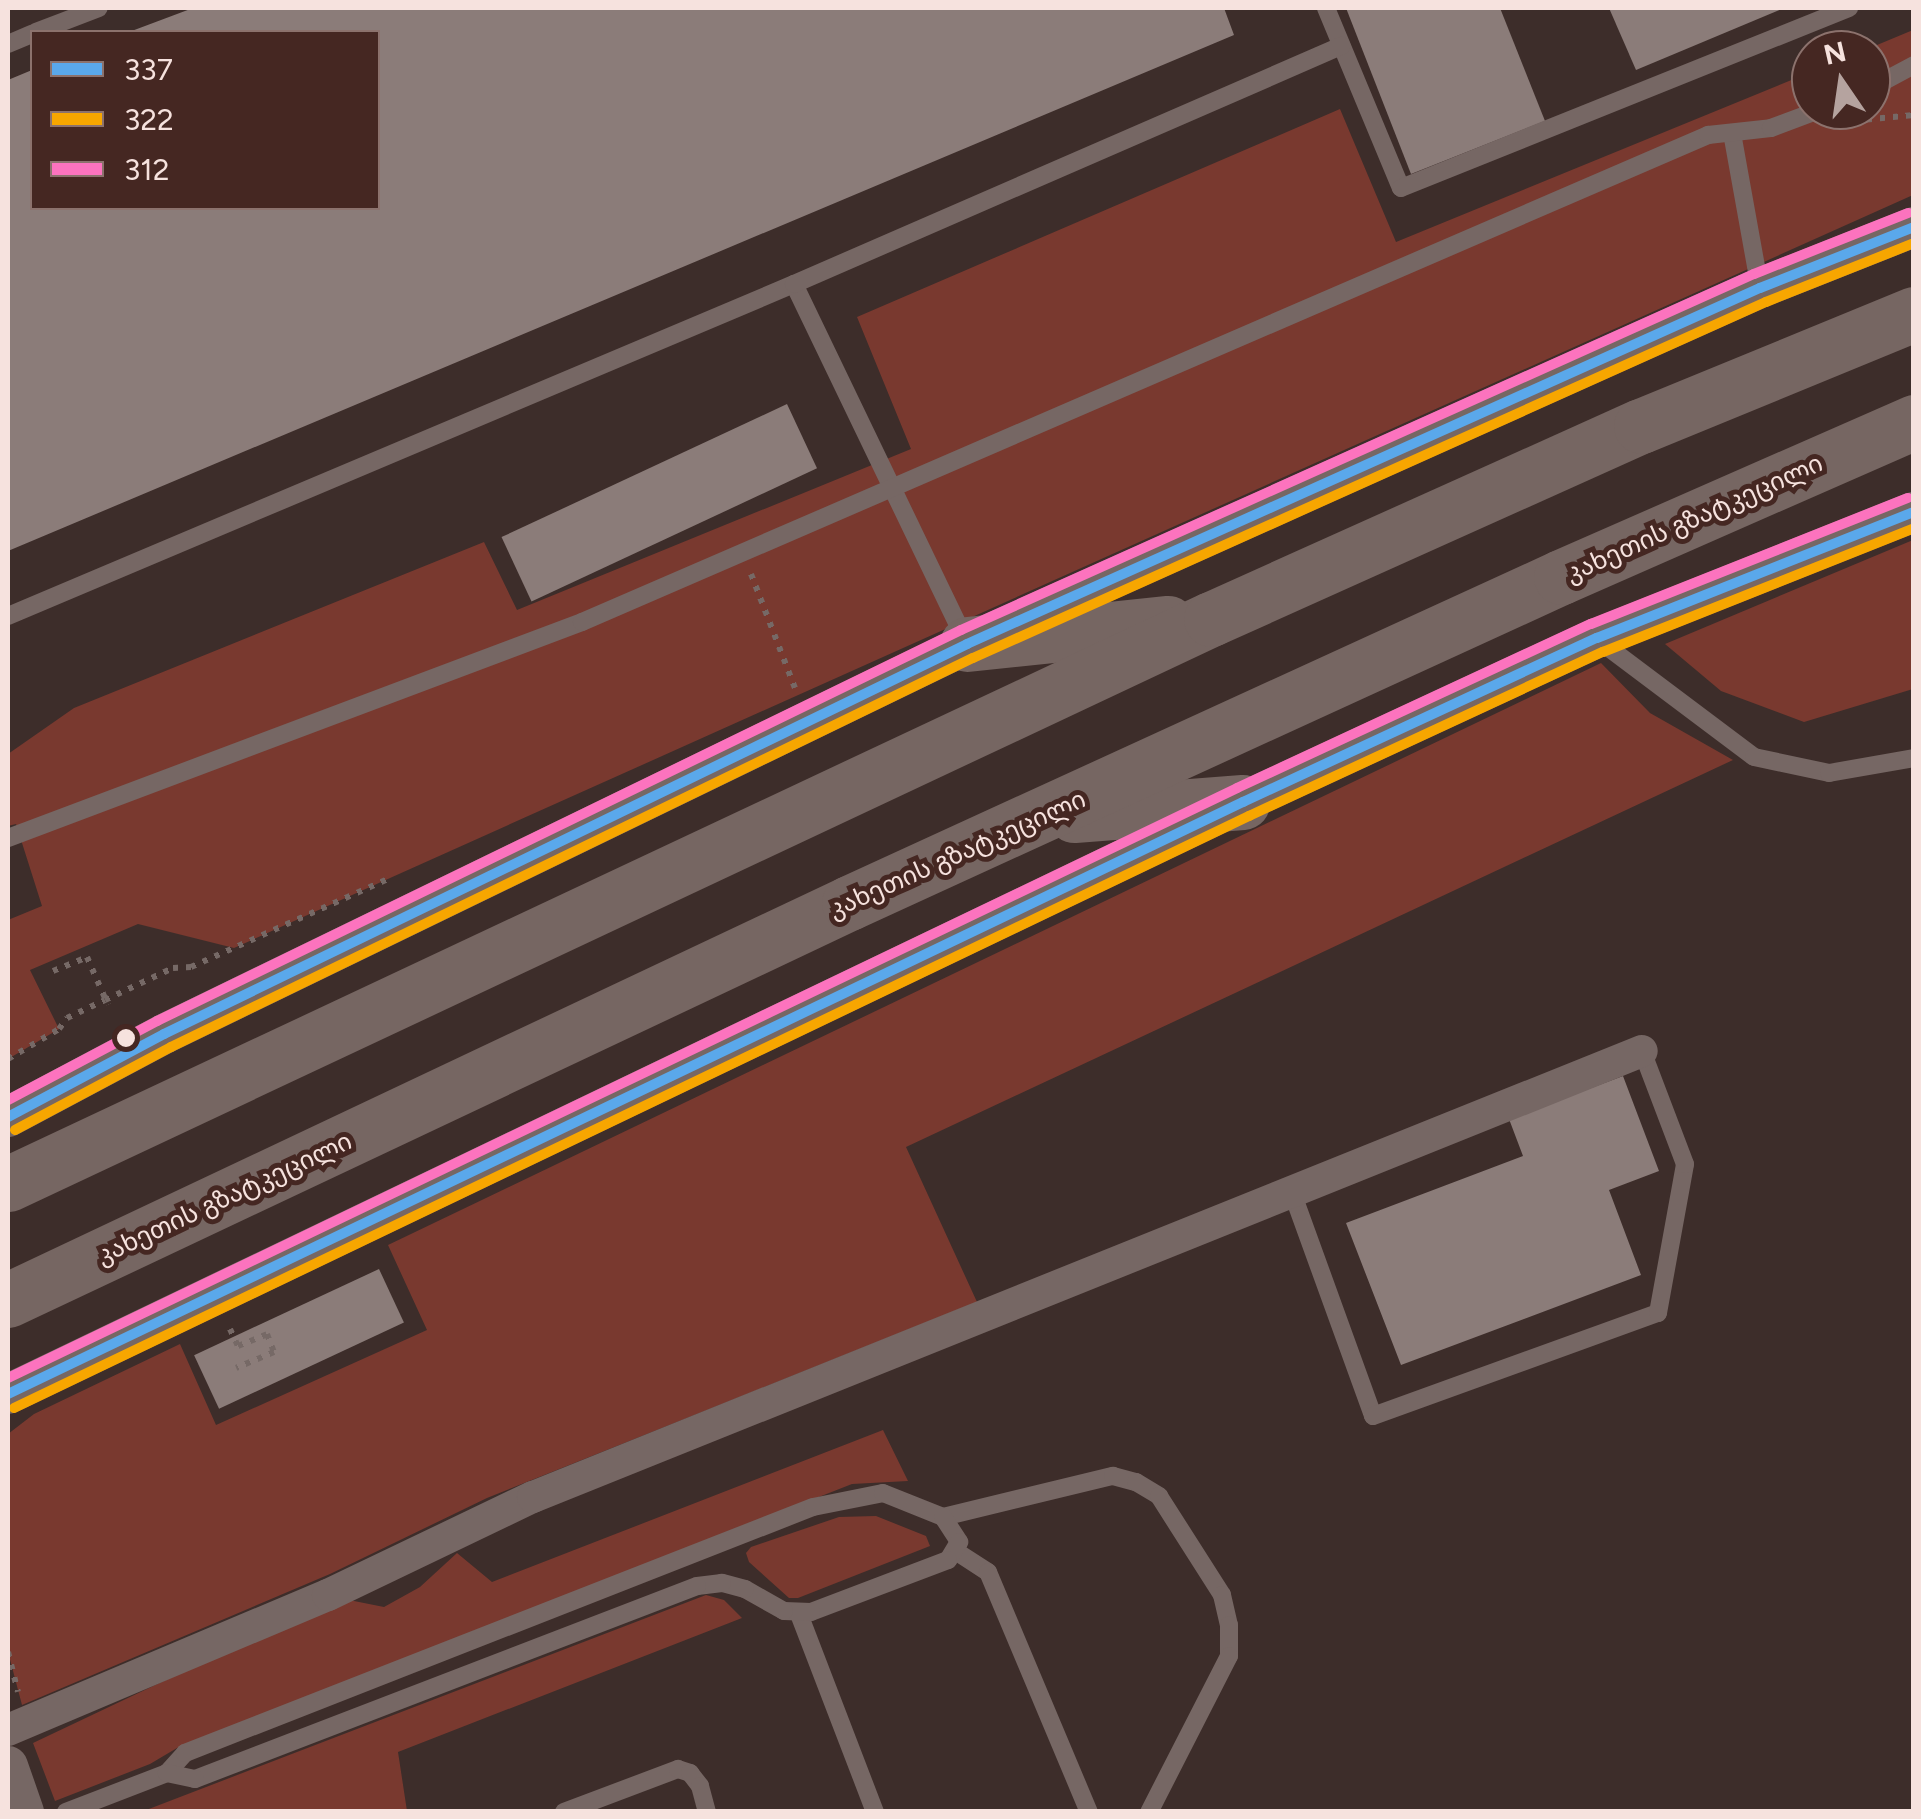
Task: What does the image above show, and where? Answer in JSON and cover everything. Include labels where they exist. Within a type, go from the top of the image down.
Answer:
[{"type":"highway","points":[[8,1184],[1211,619],[1641,426],[1914,314]]},
{"type":"highway","name":"კახეთის გზატკეცილი","points":[[8,1300],[849,902],[1561,577],[1914,422]]},
{"type":"highway","points":[[968,644],[1211,619]]},
{"type":"highway","points":[[1041,817],[1243,802]]},
{"type":"street","points":[[8,1117],[164,1034],[968,644],[1760,288],[1914,227]]},
{"type":"street","points":[[8,1394],[1243,802],[1597,638],[1914,512]]},
{"type":"street","points":[[8,1730],[328,1595],[534,1497],[1642,1051]]},
{"type":"street","points":[[8,1766],[24,1812]]},
{"type":"lane","points":[[42,30],[99,8]]},
{"type":"lane","points":[[1326,8],[1402,188],[1849,8]]},
{"type":"lane","points":[[8,616],[794,284],[1341,46]]},
{"type":"lane","points":[[1891,77],[1914,65]]},
{"type":"lane","points":[[8,838],[582,622],[1708,135],[1791,123]]},
{"type":"lane","points":[[1732,133],[1760,288]]},
{"type":"lane","points":[[794,284],[968,644]]},
{"type":"lane","points":[[1597,638],[1754,756],[1830,773],[1914,758]]},
{"type":"lane","points":[[1292,1192],[1373,1416],[1658,1313],[1685,1164],[1642,1051]]},
{"type":"lane","points":[[943,1517],[1112,1476],[1136,1482],[1159,1496],[1222,1595],[1229,1625],[1228,1656],[1148,1812]]},
{"type":"lane","points":[[66,1812],[167,1773],[185,1753],[813,1506],[884,1494],[943,1517],[956,1532],[957,1552]]},
{"type":"lane","points":[[167,1773],[194,1779],[697,1586],[722,1583],[745,1589],[770,1605],[799,1614],[948,1560],[957,1552]]},
{"type":"lane","points":[[957,1552],[988,1572],[1090,1812]]},
{"type":"lane","points":[[799,1614],[875,1812]]},
{"type":"lane","points":[[564,1812],[678,1769],[690,1773],[700,1786],[707,1812]]},
{"type":"path","points":[[743,554],[797,694]]},
{"type":"path","points":[[53,972],[87,957],[107,1002]]},
{"type":"path","points":[[8,1059],[58,1029],[67,1018],[173,968],[191,967]]},
{"type":"path","points":[[228,1324],[238,1346],[267,1334],[274,1352],[236,1368]]},
{"type":"shaded area","points":[[1913,30],[1913,195],[234,948],[138,924],[30,970],[59,1029],[8,1059],[8,920],[42,906],[16,824],[8,826],[8,754],[74,708],[484,542],[517,610],[911,449],[857,317],[1340,109],[1396,242],[1791,80],[1791,130],[1891,130],[1891,39]]},
{"type":"shaded area","points":[[1913,540],[1913,689],[1804,722],[1721,691],[1665,644]]},
{"type":"shaded area","points":[[1601,663],[1650,713],[1733,760],[906,1147],[977,1302],[487,1498],[330,1574],[22,1705],[8,1652],[8,1434],[34,1414],[180,1344],[216,1425],[427,1330],[388,1245]]},
{"type":"shaded area","points":[[883,1430],[908,1481],[852,1484],[177,1748],[150,1764],[55,1801],[33,1743],[339,1598],[384,1607],[420,1587],[457,1553],[492,1582]]},
{"type":"shaded area","points":[[876,1516],[926,1536],[930,1546],[798,1598],[789,1598],[749,1562],[746,1553],[751,1547],[839,1517]]},
{"type":"shaded area","points":[[706,1595],[724,1600],[742,1618],[398,1752],[407,1811],[141,1812]]},
{"type":"building","points":[[193,8],[1224,8],[1234,35],[8,551],[8,80],[30,71],[30,210],[380,210],[380,30],[134,30]]},
{"type":"building","points":[[1346,8],[1500,8],[1545,121],[1411,174]]},
{"type":"building","points":[[1609,8],[1784,8],[1636,70]]},
{"type":"building","points":[[787,404],[817,468],[532,601],[502,537]]},
{"type":"building","points":[[1623,1076],[1659,1171],[1609,1190],[1641,1275],[1401,1365],[1346,1223],[1523,1156],[1509,1119]]},
{"type":"building","points":[[379,1269],[404,1322],[219,1409],[194,1355]]},
{"type":"transit line","name":"312","points":[[8,1100],[157,1021],[961,630],[1754,274],[1908,213]]},
{"type":"transit line","name":"337","points":[[8,1117],[164,1034],[967,644],[1760,288],[1914,227]]},
{"type":"transit line","name":"322","points":[[15,1130],[171,1047],[973,658],[1766,302],[1914,243]]},
{"type":"transit line","name":"312","points":[[8,1378],[1237,788],[1591,624],[1908,498]]},
{"type":"transit line","name":"337","points":[[8,1394],[1243,802],[1597,638],[1914,512]]},
{"type":"transit line","name":"322","points":[[14,1408],[1249,816],[1603,652],[1914,528]]}]
